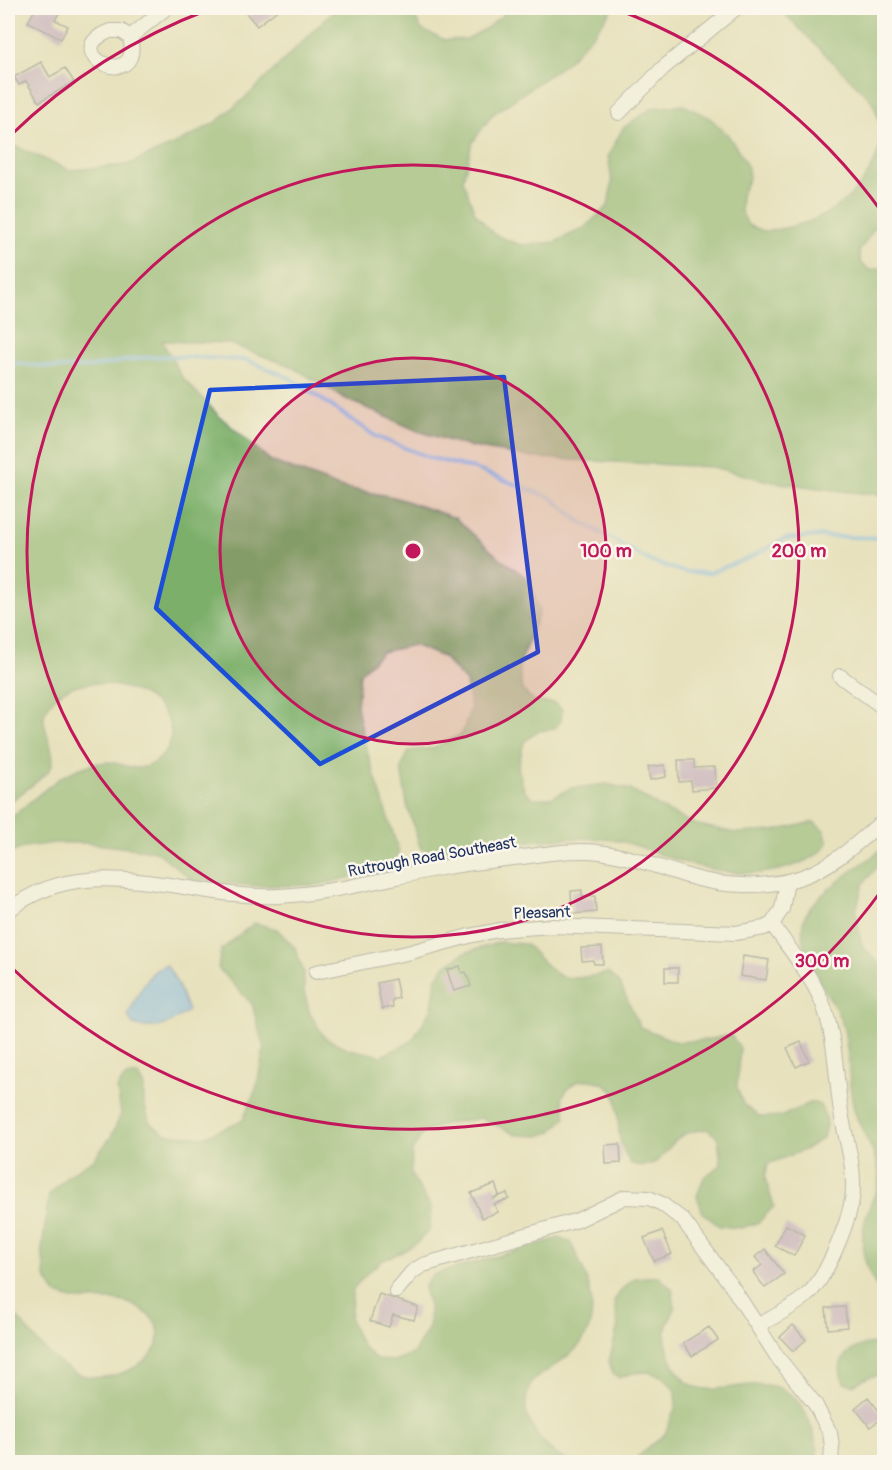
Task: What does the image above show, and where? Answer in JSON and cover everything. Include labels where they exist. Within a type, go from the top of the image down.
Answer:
[{"type":"street","points":[[130,37],[166,8]]},
{"type":"street","points":[[619,113],[663,68],[736,8]]},
{"type":"street","points":[[840,676],[885,708]]},
{"type":"street","name":"Rutrough Road Southeast","points":[[8,911],[46,888],[79,879],[118,880],[217,892],[278,896],[355,886],[482,862],[581,851],[620,855],[689,877],[719,883],[748,884],[787,881],[812,873],[831,863],[885,820]]},
{"type":"street","points":[[757,1326],[807,1295],[816,1286],[848,1220],[854,1189],[843,1126],[833,1044],[826,1013],[815,988],[772,924],[782,909],[787,881]]},
{"type":"street","name":"Pleasant","points":[[316,972],[407,953],[499,930],[551,926],[736,933],[757,930],[772,924]]},
{"type":"street","points":[[396,1291],[412,1272],[423,1265],[578,1220],[616,1200],[637,1196],[649,1198],[662,1204],[683,1220],[731,1285],[778,1358],[815,1404],[826,1423],[832,1446],[831,1462]]},
{"type":"highlighted area","points":[[504,377],[538,652],[320,764],[156,608],[210,390]]},
{"type":"green space","points":[[336,8],[410,8],[422,30],[445,40],[467,39],[485,29],[503,15],[507,8],[613,8],[595,32],[565,64],[492,115],[472,143],[463,180],[475,213],[495,235],[521,245],[555,242],[584,228],[608,206],[612,182],[608,156],[623,128],[652,108],[684,105],[710,118],[728,135],[748,168],[749,178],[741,196],[741,211],[748,225],[764,231],[773,230],[801,224],[832,210],[857,189],[867,175],[880,144],[879,122],[871,100],[779,8],[884,8],[884,213],[859,252],[861,263],[870,270],[884,268],[884,495],[773,482],[712,467],[535,458],[467,446],[418,431],[344,398],[291,366],[227,343],[162,341],[182,377],[218,415],[271,461],[339,487],[394,497],[455,518],[496,555],[531,581],[539,612],[519,666],[522,690],[536,702],[554,703],[562,709],[561,721],[554,729],[538,731],[524,742],[518,767],[524,790],[533,798],[551,798],[571,788],[607,784],[631,790],[694,824],[736,833],[773,831],[814,822],[824,830],[828,843],[814,857],[795,865],[762,873],[728,872],[694,865],[620,841],[584,838],[519,843],[433,856],[420,847],[407,805],[401,768],[409,751],[433,748],[462,734],[471,707],[466,682],[443,657],[413,645],[382,652],[360,673],[357,707],[366,748],[399,852],[392,868],[318,885],[256,886],[192,880],[156,851],[86,843],[54,843],[25,847],[8,854],[8,820],[55,782],[74,771],[98,763],[112,762],[135,768],[146,766],[164,754],[171,734],[168,721],[162,711],[142,694],[126,688],[92,683],[70,688],[52,701],[44,715],[53,757],[50,769],[8,803],[8,143],[69,170],[126,165],[180,142],[216,122],[254,90]]},
{"type":"green space","points":[[884,847],[884,861],[863,884],[856,911],[862,946],[884,966],[884,1296],[871,1277],[863,1245],[865,1222],[878,1185],[878,1168],[853,1105],[847,1043],[842,1023],[810,962],[802,937],[803,923],[807,913],[825,892]]},
{"type":"green space","points":[[254,923],[277,929],[295,948],[304,973],[304,992],[310,1014],[325,1038],[349,1049],[382,1056],[412,1041],[432,1008],[436,979],[445,966],[464,953],[500,942],[526,944],[546,965],[561,975],[578,978],[608,973],[620,984],[640,1027],[677,1042],[731,1035],[740,1048],[737,1088],[743,1104],[760,1117],[782,1116],[812,1102],[820,1105],[827,1120],[823,1138],[804,1150],[768,1164],[765,1178],[774,1206],[758,1223],[741,1228],[719,1226],[703,1213],[697,1196],[704,1177],[721,1165],[718,1138],[707,1129],[688,1133],[676,1140],[656,1162],[642,1166],[631,1164],[620,1142],[616,1098],[607,1086],[599,1082],[583,1080],[575,1082],[562,1097],[566,1117],[551,1132],[540,1136],[516,1135],[482,1118],[444,1124],[423,1133],[412,1151],[411,1174],[431,1208],[430,1229],[418,1242],[383,1260],[369,1271],[353,1289],[350,1319],[361,1345],[377,1360],[394,1361],[414,1353],[429,1327],[429,1307],[424,1287],[433,1275],[559,1238],[570,1242],[582,1266],[590,1291],[592,1304],[588,1330],[582,1342],[572,1353],[531,1382],[526,1407],[532,1426],[544,1443],[559,1456],[575,1462],[8,1462],[8,1309],[55,1360],[72,1371],[90,1377],[110,1376],[129,1370],[145,1360],[156,1347],[159,1333],[152,1319],[133,1305],[113,1300],[78,1300],[56,1294],[45,1277],[42,1249],[49,1195],[67,1176],[94,1159],[111,1137],[121,1114],[117,1088],[125,1077],[138,1075],[144,1086],[144,1104],[150,1123],[166,1134],[204,1137],[243,1120],[256,1089],[264,1049],[252,1004],[218,968],[221,950]]},
{"type":"green space","points":[[658,1276],[672,1289],[674,1310],[667,1325],[666,1338],[671,1359],[682,1377],[695,1386],[710,1389],[762,1385],[779,1388],[795,1398],[812,1429],[817,1462],[617,1462],[635,1459],[665,1434],[676,1406],[675,1390],[664,1377],[648,1372],[633,1373],[619,1378],[613,1373],[609,1362],[618,1325],[614,1301],[622,1289],[635,1278]]},
{"type":"green space","points":[[884,1342],[884,1374],[869,1377],[853,1385],[844,1383],[841,1364],[844,1357],[857,1348]]},
{"type":"water","points":[[167,965],[188,1011],[162,1026],[133,1025],[128,1016],[138,994],[154,972]]},
{"type":"building","points":[[36,8],[62,8],[55,20],[68,26],[61,39],[28,22]]},
{"type":"building","points":[[242,8],[280,8],[257,26]]},
{"type":"building","points":[[41,62],[50,77],[65,68],[74,82],[39,102],[26,81],[19,85],[14,77]]},
{"type":"building","points":[[678,760],[694,760],[694,768],[715,767],[716,788],[692,790],[691,781],[679,782]]},
{"type":"building","points":[[665,765],[666,777],[650,780],[648,767]]},
{"type":"building","points":[[582,890],[582,897],[595,896],[596,912],[572,914],[571,891]]},
{"type":"building","points":[[602,947],[603,964],[594,964],[593,960],[582,961],[581,948]]},
{"type":"building","points":[[743,956],[769,960],[766,980],[740,976]]},
{"type":"building","points":[[460,966],[462,973],[466,972],[471,986],[454,991],[447,970]]},
{"type":"building","points":[[665,968],[678,968],[678,982],[665,982]]},
{"type":"building","points":[[395,979],[399,998],[392,1000],[393,1007],[382,1009],[377,983]]},
{"type":"building","points":[[801,1042],[809,1061],[796,1067],[787,1048]]},
{"type":"building","points":[[620,1144],[621,1163],[606,1164],[605,1145]]},
{"type":"building","points":[[495,1184],[499,1195],[492,1199],[507,1193],[509,1199],[494,1204],[498,1212],[482,1218],[471,1193]]},
{"type":"building","points":[[786,1225],[805,1235],[794,1256],[775,1246]]},
{"type":"building","points":[[662,1231],[672,1254],[654,1261],[644,1238]]},
{"type":"building","points":[[765,1249],[784,1274],[765,1288],[753,1272],[762,1265],[755,1257]]},
{"type":"building","points":[[379,1294],[418,1307],[414,1320],[393,1315],[389,1327],[370,1321]]},
{"type":"building","points":[[845,1307],[847,1327],[828,1329],[826,1308]]},
{"type":"building","points":[[793,1325],[806,1340],[793,1351],[780,1337]]},
{"type":"building","points":[[709,1327],[718,1340],[692,1356],[683,1343]]},
{"type":"building","points":[[868,1397],[884,1417],[870,1427],[855,1408]]},
{"type":"waterway","points":[[8,362],[57,368],[92,367],[140,358],[167,356],[246,360],[290,378],[377,437],[431,458],[475,469],[552,498],[578,520],[652,562],[684,572],[709,573],[749,558],[784,539],[816,536],[884,538]]}]
